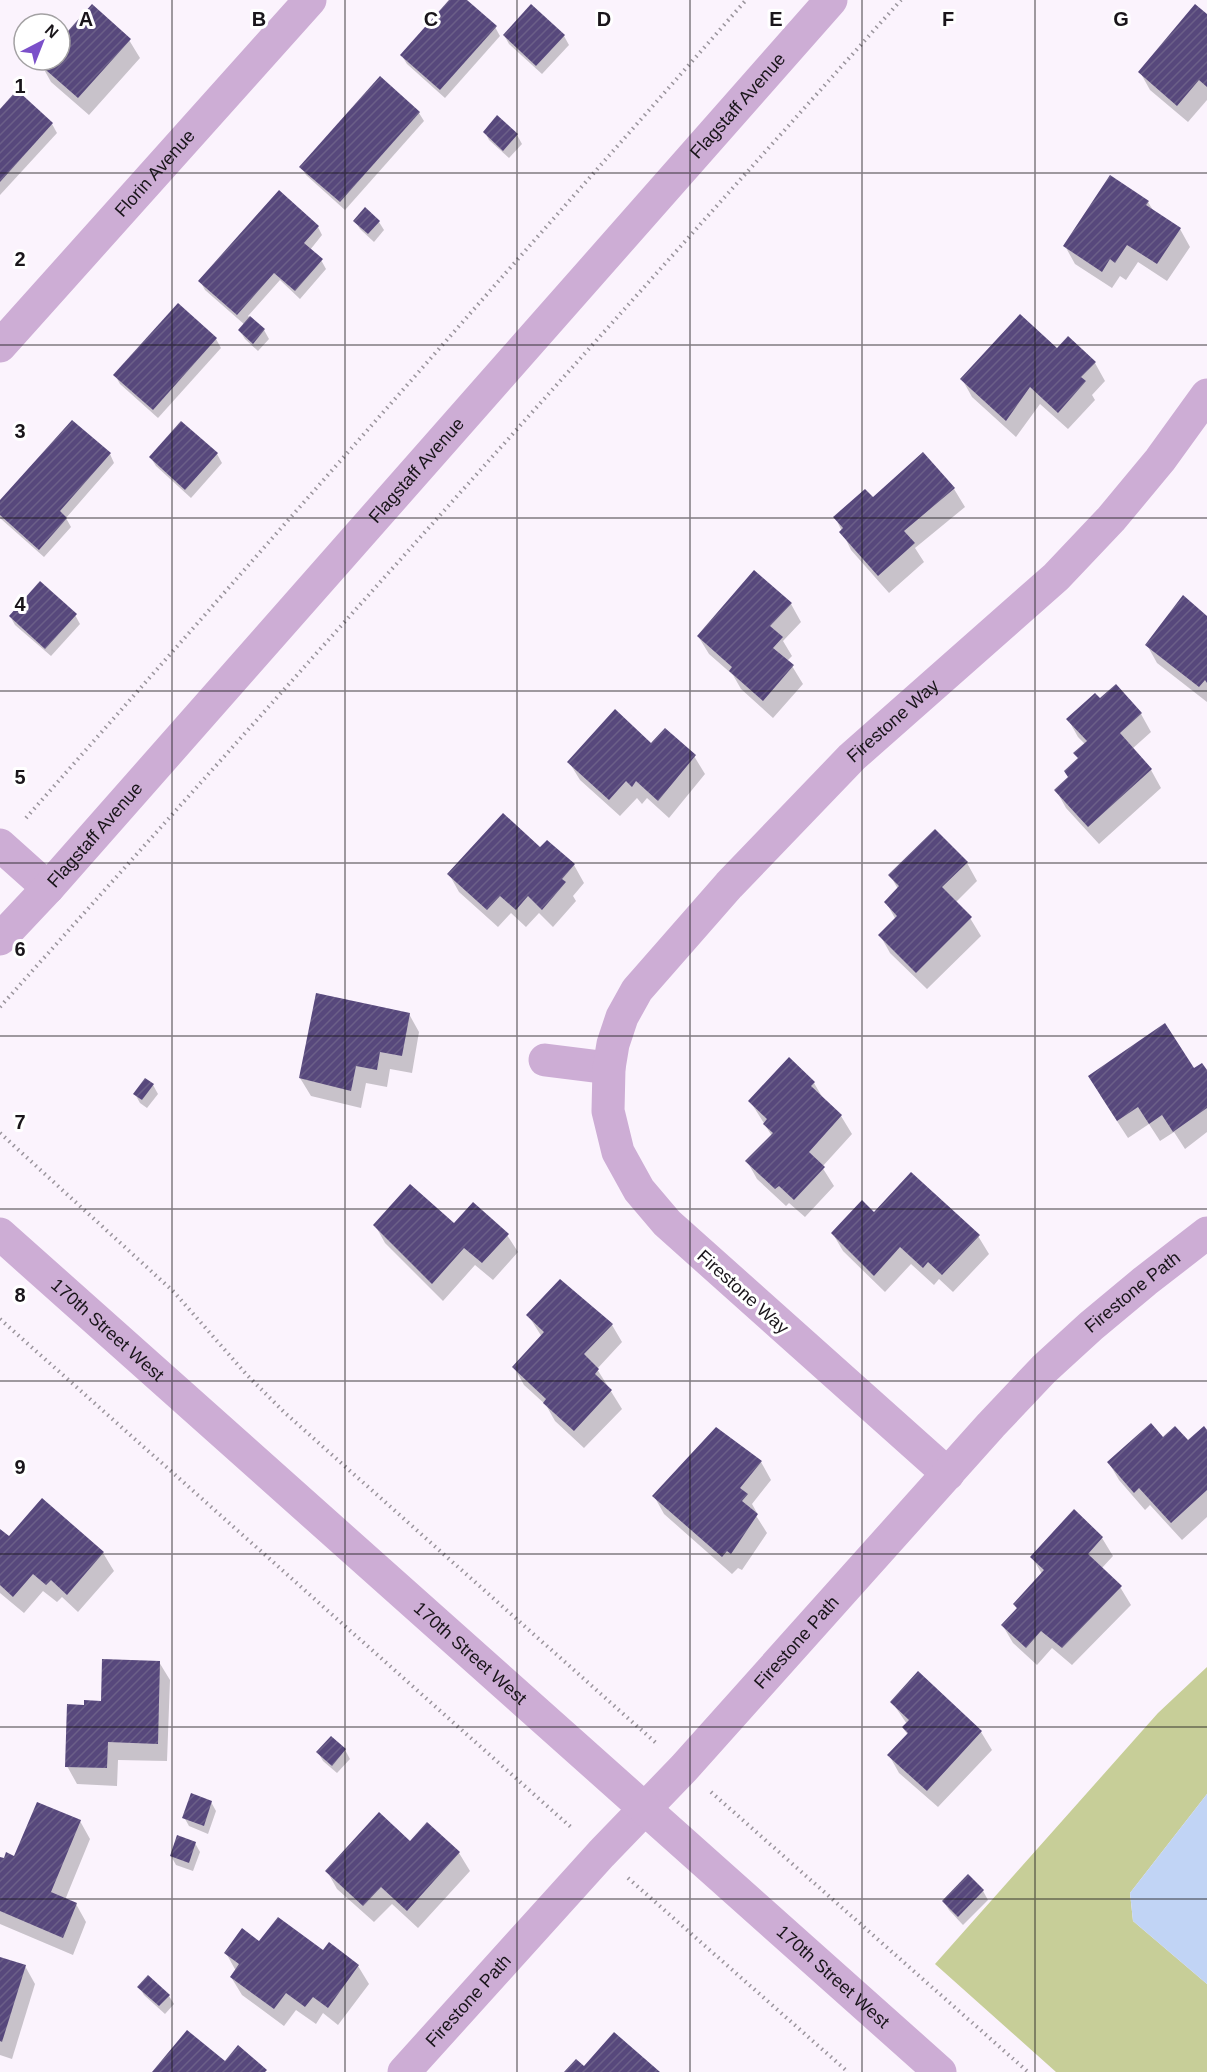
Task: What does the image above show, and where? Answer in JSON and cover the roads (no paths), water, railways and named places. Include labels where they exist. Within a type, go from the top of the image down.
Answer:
[{"type":"street","name":"Florin Avenue","points":[[0,346],[310,0]]},
{"type":"street","name":"Flagstaff Avenue","points":[[0,939],[48,888],[831,0]]},
{"type":"street","name":"Firestone Way","points":[[948,1474],[666,1223],[639,1190],[618,1152],[608,1111],[609,1068],[613,1044],[622,1017],[637,990],[729,885],[852,757],[1056,577],[1111,519],[1160,460],[1207,394]]},
{"type":"street","points":[[1,845],[48,888]]},
{"type":"street","points":[[545,1060],[609,1068]]},
{"type":"street","name":"Firestone Path","points":[[404,2072],[601,1854],[684,1768],[1044,1369],[1145,1281],[1207,1233]]},
{"type":"street","name":"170th Street West","points":[[0,1234],[940,2072]]},
{"type":"water","points":[[1207,1794],[1207,1984],[1133,1921],[1130,1893]]}]
